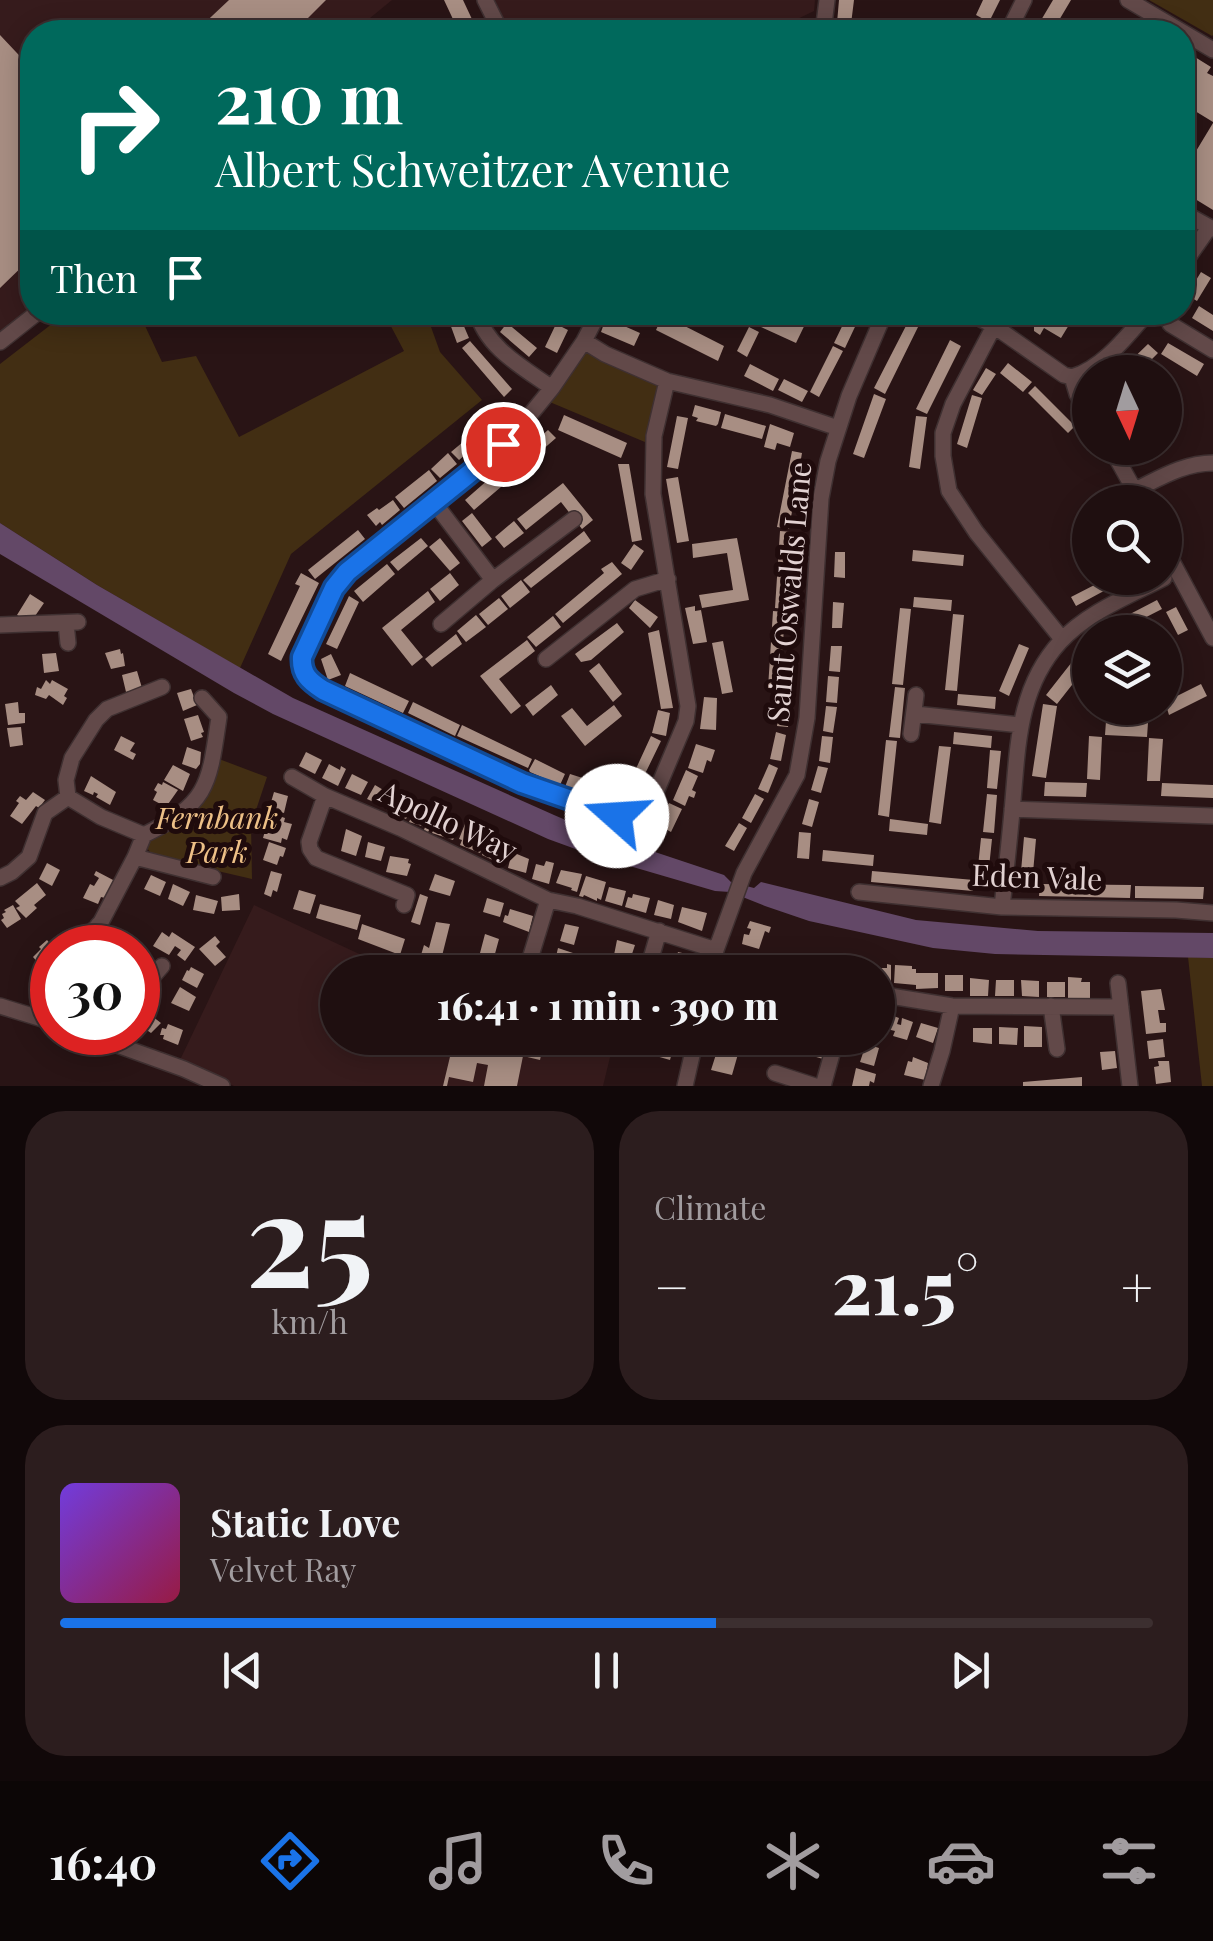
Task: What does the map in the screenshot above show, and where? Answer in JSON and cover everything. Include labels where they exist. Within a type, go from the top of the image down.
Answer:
[{"type":"street","points":[[1128,0],[1162,20]]},
{"type":"street","points":[[0,342],[22,325]]},
{"type":"street","points":[[482,325],[500,349],[552,388]]},
{"type":"street","points":[[592,325],[552,388],[521,426],[485,461],[340,580],[302,657],[310,682],[522,783],[617,816],[642,812],[651,804],[686,721],[686,692],[652,467],[654,436],[667,380]]},
{"type":"street","name":"Saint Oswalds Lane","points":[[715,955],[744,873],[797,775],[808,702],[820,498],[838,428],[879,325]]},
{"type":"street","points":[[1106,355],[1136,325]]},
{"type":"street","points":[[1172,325],[1213,350]]},
{"type":"street","points":[[1062,639],[976,532],[949,491],[943,433],[953,404],[994,326],[1064,375],[1072,376]]},
{"type":"street","points":[[584,342],[667,380],[770,405],[838,428]]},
{"type":"street","points":[[1154,485],[1176,470],[1213,463]]},
{"type":"street","points":[[432,501],[493,580]]},
{"type":"street","points":[[441,624],[574,520]]},
{"type":"street","points":[[557,656],[635,589],[668,579]]},
{"type":"street","points":[[1002,907],[1020,725],[1034,680],[1062,639],[1092,616],[1131,595]]},
{"type":"street","points":[[1182,595],[1213,638]]},
{"type":"street","points":[[0,625],[72,622],[68,643]]},
{"type":"street","points":[[68,798],[66,780],[72,758],[96,720],[107,709],[162,687]]},
{"type":"street","points":[[911,734],[916,695]]},
{"type":"street","points":[[99,925],[136,857],[144,834],[183,814],[201,793],[225,715],[202,698]]},
{"type":"street","points":[[915,714],[1020,725]]},
{"type":"street","name":"Apollo Way","points":[[292,777],[548,900],[716,950]]},
{"type":"street","points":[[325,796],[310,842],[316,858],[407,896],[404,905]]},
{"type":"street","points":[[68,798],[101,817],[144,834]]},
{"type":"street","points":[[0,878],[29,857],[45,813],[68,798]]},
{"type":"street","points":[[1012,810],[1213,816]]},
{"type":"street","points":[[136,857],[213,877]]},
{"type":"street","name":"Eden Vale","points":[[859,892],[1002,907],[1213,912]]},
{"type":"street","points":[[531,955],[548,900]]},
{"type":"street","points":[[653,955],[660,931]]},
{"type":"street","points":[[1118,982],[1130,1086]]},
{"type":"street","points":[[895,997],[952,1006],[1121,1007]]},
{"type":"street","points":[[0,1006],[30,1015]]},
{"type":"street","points":[[931,1086],[952,1006]]},
{"type":"street","points":[[1051,1006],[1057,1049]]},
{"type":"street","points":[[143,1055],[222,1086]]},
{"type":"street","points":[[684,1086],[692,1055]]},
{"type":"street","points":[[824,1086],[832,1055]]},
{"type":"street","points":[[775,1073],[815,1086]]},
{"type":"shaded area","points":[[0,0],[392,0],[368,20],[20,20],[20,316],[0,332]]},
{"type":"shaded area","points":[[495,0],[815,0],[814,11],[795,20],[504,20]]},
{"type":"shaded area","points":[[0,523],[97,585],[293,698],[589,830],[724,875],[731,882],[754,888],[761,882],[916,920],[1038,931],[1213,933],[1213,958],[995,954],[933,948],[809,921],[730,892],[592,855],[548,839],[234,693],[0,554]]},
{"type":"shaded area","points":[[254,905],[361,955],[320,955],[320,1055],[611,1055],[603,1086],[234,1086],[180,1060]]},
{"type":"green space","points":[[1149,0],[1213,0],[1212,36],[1195,26],[1195,20],[1184,20]]},
{"type":"green space","points":[[50,325],[145,325],[162,362],[196,356],[239,437],[404,351],[390,325],[430,325],[440,352],[482,400],[291,554],[240,668],[0,523],[0,364]]},
{"type":"green space","points":[[584,344],[663,382],[652,445],[545,400]]},
{"type":"green space","name":"Fernbank Park","points":[[219,759],[267,777],[251,825],[252,879],[153,856],[147,848],[147,838],[175,825]]},
{"type":"green space","points":[[1188,957],[1213,958],[1213,1086],[1202,1086]]},
{"type":"building","points":[[229,0],[326,0],[310,20],[208,20]]},
{"type":"building","points":[[444,0],[463,0],[472,20],[453,20]]},
{"type":"building","points":[[839,0],[854,0],[852,20],[837,20]]},
{"type":"building","points":[[983,0],[1000,0],[990,20],[976,15]]},
{"type":"building","points":[[1053,0],[1071,0],[1059,20],[1041,20]]},
{"type":"building","points":[[0,35],[20,56],[20,269],[0,288]]},
{"type":"building","points":[[1195,57],[1211,67],[1207,73],[1213,76],[1213,122],[1195,111]]},
{"type":"building","points":[[1213,123],[1213,210],[1195,199],[1195,153]]},
{"type":"building","points":[[1201,272],[1211,278],[1197,301],[1195,300],[1195,282]]},
{"type":"building","points":[[1199,306],[1213,315],[1213,331],[1195,320]]},
{"type":"building","points":[[450,325],[463,325],[469,338],[457,343]]},
{"type":"building","points":[[509,325],[537,348],[529,357],[500,332]]},
{"type":"building","points":[[556,325],[568,330],[557,353],[545,347]]},
{"type":"building","points":[[604,325],[622,325],[640,333],[634,346],[601,332]]},
{"type":"building","points":[[658,325],[683,325],[724,346],[718,361],[656,330]]},
{"type":"building","points":[[762,325],[805,325],[796,343]]},
{"type":"building","points":[[843,325],[856,325],[845,348],[834,343]]},
{"type":"building","points":[[906,325],[919,325],[885,394],[874,388]]},
{"type":"building","points":[[1069,325],[1061,338],[1044,328],[1040,335],[1034,326]]},
{"type":"building","points":[[749,327],[759,332],[747,357],[737,351]]},
{"type":"building","points":[[950,340],[961,346],[927,414],[916,409]]},
{"type":"building","points":[[470,341],[512,389],[504,397],[462,348]]},
{"type":"building","points":[[1168,343],[1204,364],[1197,376],[1182,367],[1182,355],[1161,354]]},
{"type":"building","points":[[1148,344],[1158,353],[1156,355],[1137,355]]},
{"type":"building","points":[[833,346],[843,351],[819,397],[810,392]]},
{"type":"building","points":[[1008,363],[1032,382],[1023,392],[1000,373]]},
{"type":"building","points":[[750,364],[779,379],[773,391],[744,376]]},
{"type":"building","points":[[986,368],[996,374],[982,395],[973,390]]},
{"type":"building","points":[[784,379],[808,391],[802,402],[778,390]]},
{"type":"building","points":[[1035,386],[1072,423],[1072,429],[1068,433],[1028,393]]},
{"type":"building","points":[[874,394],[886,399],[864,458],[853,454]]},
{"type":"building","points":[[972,395],[982,398],[967,448],[957,444]]},
{"type":"building","points":[[695,405],[721,412],[718,424],[696,421],[698,418],[692,416]]},
{"type":"building","points":[[501,410],[508,419],[459,460],[451,452]]},
{"type":"building","points":[[725,414],[766,426],[762,439],[721,428]]},
{"type":"building","points":[[564,415],[627,443],[621,458],[558,430]]},
{"type":"building","points":[[677,416],[688,418],[678,469],[667,467]]},
{"type":"building","points":[[916,416],[927,417],[920,469],[909,467]]},
{"type":"building","points":[[770,424],[794,433],[790,447],[777,443],[775,450],[764,447]]},
{"type":"building","points":[[548,430],[556,438],[517,472],[509,464]]},
{"type":"building","points":[[792,451],[802,453],[789,529],[777,527]]},
{"type":"building","points":[[448,453],[457,464],[440,478],[431,469]]},
{"type":"building","points":[[506,464],[515,475],[474,510],[465,500]]},
{"type":"building","points":[[618,464],[629,464],[642,540],[632,542]]},
{"type":"building","points":[[429,470],[437,481],[404,508],[395,497]]},
{"type":"building","points":[[678,477],[689,541],[677,543],[666,479]]},
{"type":"building","points":[[563,483],[593,520],[582,529],[561,502],[526,530],[517,519]]},
{"type":"building","points":[[393,500],[400,510],[376,526],[367,515]]},
{"type":"building","points":[[472,513],[492,539],[482,547],[462,521]]},
{"type":"building","points":[[514,521],[524,533],[504,548],[495,537]]},
{"type":"building","points":[[358,530],[365,539],[315,579],[308,570]]},
{"type":"building","points":[[584,531],[591,541],[531,588],[523,580]]},
{"type":"building","points":[[780,531],[792,532],[786,609],[775,608]]},
{"type":"building","points":[[421,538],[428,546],[398,571],[390,562]]},
{"type":"building","points":[[440,538],[460,563],[450,571],[429,547]]},
{"type":"building","points":[[737,538],[749,600],[702,608],[699,595],[733,590],[727,553],[693,558],[692,544]]},
{"type":"building","points":[[634,544],[644,551],[631,570],[621,563]]},
{"type":"building","points":[[913,550],[964,555],[963,566],[912,561]]},
{"type":"building","points":[[835,552],[845,552],[845,578],[834,577]]},
{"type":"building","points":[[612,562],[622,574],[563,623],[555,614]]},
{"type":"building","points":[[387,564],[395,574],[363,602],[354,591]]},
{"type":"building","points":[[301,573],[319,583],[281,661],[268,654],[300,586],[295,584]]},
{"type":"building","points":[[450,573],[459,585],[440,601],[430,589]]},
{"type":"building","points":[[521,580],[530,592],[510,608],[501,596]]},
{"type":"building","points":[[428,591],[435,602],[401,630],[423,657],[412,666],[382,628]]},
{"type":"building","points":[[30,594],[44,603],[33,619],[26,620],[17,615]]},
{"type":"building","points":[[1075,595],[1096,595],[1076,606],[1071,597]]},
{"type":"building","points":[[349,596],[359,602],[337,649],[326,644]]},
{"type":"building","points":[[914,597],[952,600],[951,611],[913,607]]},
{"type":"building","points":[[499,598],[508,609],[488,625],[479,614]]},
{"type":"building","points":[[635,600],[658,617],[650,628],[629,608]]},
{"type":"building","points":[[1157,600],[1162,609],[1150,615],[1128,615]]},
{"type":"building","points":[[833,602],[844,603],[842,628],[832,628]]},
{"type":"building","points":[[695,606],[695,611],[701,610],[707,642],[693,644],[685,608]]},
{"type":"building","points":[[1176,607],[1180,615],[1168,615],[1166,612]]},
{"type":"building","points":[[900,608],[911,609],[903,685],[892,684]]},
{"type":"building","points":[[773,611],[785,612],[780,688],[768,688]]},
{"type":"building","points":[[953,614],[964,615],[957,691],[945,690]]},
{"type":"building","points":[[476,615],[486,627],[466,642],[457,631]]},
{"type":"building","points":[[553,616],[561,627],[536,647],[527,637]]},
{"type":"building","points":[[617,623],[624,632],[591,660],[581,662],[575,654]]},
{"type":"building","points":[[659,630],[673,708],[661,709],[648,633]]},
{"type":"building","points":[[456,634],[462,644],[432,667],[425,659]]},
{"type":"building","points":[[527,640],[535,651],[499,679],[521,706],[511,714],[480,676]]},
{"type":"building","points":[[723,641],[733,692],[722,694],[712,643]]},
{"type":"building","points":[[1019,644],[1029,648],[1009,696],[999,691]]},
{"type":"building","points":[[831,646],[842,646],[840,672],[829,671]]},
{"type":"building","points":[[120,649],[125,666],[111,669],[105,653]]},
{"type":"building","points":[[56,653],[59,671],[44,673],[42,654]]},
{"type":"building","points":[[331,654],[341,675],[328,680],[321,659]]},
{"type":"building","points":[[1072,662],[1072,685],[1057,704],[1046,695]]},
{"type":"building","points":[[599,663],[622,694],[613,702],[589,671]]},
{"type":"building","points":[[137,671],[142,688],[126,692],[122,675]]},
{"type":"building","points":[[350,673],[409,701],[403,713],[345,686]]},
{"type":"building","points":[[828,676],[839,677],[837,703],[826,702]]},
{"type":"building","points":[[46,680],[68,689],[63,705],[49,695],[46,699],[35,695],[37,687],[41,689]]},
{"type":"building","points":[[1201,684],[1207,696],[1182,708],[1182,694]]},
{"type":"building","points":[[551,685],[558,695],[533,716],[525,705]]},
{"type":"building","points":[[895,687],[905,688],[900,738],[889,737]]},
{"type":"building","points":[[191,689],[197,705],[183,711],[177,693]]},
{"type":"building","points":[[958,694],[996,697],[995,709],[957,705]]},
{"type":"building","points":[[704,697],[717,698],[716,730],[700,729]]},
{"type":"building","points":[[777,699],[792,700],[788,727],[777,726]]},
{"type":"building","points":[[18,702],[19,713],[25,713],[25,723],[8,725],[5,704]]},
{"type":"building","points":[[413,702],[460,725],[455,736],[408,713]]},
{"type":"building","points":[[1043,704],[1057,706],[1046,778],[1032,776]]},
{"type":"building","points":[[614,705],[622,716],[585,746],[561,716],[572,708],[587,726]]},
{"type":"building","points":[[826,706],[837,707],[833,733],[823,731]]},
{"type":"building","points":[[658,710],[670,713],[666,736],[652,733]]},
{"type":"building","points":[[198,715],[203,737],[191,741],[184,719]]},
{"type":"building","points":[[462,725],[532,759],[528,768],[457,736]]},
{"type":"building","points":[[1106,725],[1148,725],[1147,737],[1105,735]]},
{"type":"building","points":[[21,727],[23,745],[10,747],[7,728]]},
{"type":"building","points":[[776,732],[786,735],[781,761],[770,759]]},
{"type":"building","points":[[954,732],[992,736],[991,748],[953,744]]},
{"type":"building","points":[[121,736],[135,743],[130,751],[136,754],[133,760],[114,750]]},
{"type":"building","points":[[651,736],[661,741],[644,776],[634,773]]},
{"type":"building","points":[[822,736],[833,737],[830,763],[819,761]]},
{"type":"building","points":[[1089,736],[1102,737],[1100,780],[1087,779]]},
{"type":"building","points":[[1149,738],[1163,739],[1160,781],[1147,781]]},
{"type":"building","points":[[886,740],[897,741],[889,817],[878,815]]},
{"type":"building","points":[[696,744],[715,750],[703,773],[688,768]]},
{"type":"building","points":[[939,746],[951,747],[941,824],[929,822]]},
{"type":"building","points":[[187,747],[201,752],[196,769],[182,764]]},
{"type":"building","points":[[990,750],[1001,751],[997,789],[987,788]]},
{"type":"building","points":[[306,752],[322,760],[315,774],[299,766]]},
{"type":"building","points":[[535,759],[565,774],[560,785],[530,772]]},
{"type":"building","points":[[329,764],[346,769],[338,786],[322,778]]},
{"type":"building","points":[[769,764],[778,768],[768,793],[758,789]]},
{"type":"building","points":[[173,765],[190,774],[183,791],[164,780]]},
{"type":"building","points":[[818,766],[828,768],[821,793],[811,790]]},
{"type":"building","points":[[686,770],[698,776],[692,790],[696,792],[694,798],[689,796],[685,806],[673,800]]},
{"type":"building","points":[[352,774],[368,782],[361,795],[345,788]]},
{"type":"building","points":[[570,774],[611,787],[606,800],[565,787]]},
{"type":"building","points":[[91,776],[116,792],[110,805],[96,797],[98,794],[84,791]]},
{"type":"building","points":[[635,777],[641,790],[619,800],[614,787]]},
{"type":"building","points":[[163,782],[178,790],[166,807],[153,800],[157,792],[154,790]]},
{"type":"building","points":[[1045,782],[1087,783],[1086,797],[1044,796]]},
{"type":"building","points":[[1162,783],[1213,785],[1213,798],[1161,796]]},
{"type":"building","points":[[375,785],[390,794],[385,807],[367,799]]},
{"type":"building","points":[[33,792],[45,800],[22,824],[10,816],[20,796],[26,800]]},
{"type":"building","points":[[274,792],[288,796],[284,813],[269,809]]},
{"type":"building","points":[[755,794],[764,799],[751,823],[742,818]]},
{"type":"building","points":[[987,794],[997,795],[994,833],[983,832]]},
{"type":"building","points":[[394,795],[413,805],[406,819],[386,809]]},
{"type":"building","points":[[809,799],[819,802],[812,827],[802,824]]},
{"type":"building","points":[[669,803],[682,809],[671,832],[658,825]]},
{"type":"building","points":[[422,804],[436,817],[428,832],[425,827],[409,822]]},
{"type":"building","points":[[270,813],[292,824],[287,840],[282,838],[281,843],[263,838]]},
{"type":"building","points":[[441,815],[459,827],[453,840],[432,833]]},
{"type":"building","points":[[890,819],[928,824],[927,835],[889,831]]},
{"type":"building","points":[[739,823],[747,828],[734,851],[725,846]]},
{"type":"building","points":[[465,824],[479,826],[475,835],[485,841],[480,853],[460,845]]},
{"type":"building","points":[[346,829],[362,836],[356,856],[341,851]]},
{"type":"building","points":[[799,832],[811,833],[809,859],[797,858]]},
{"type":"building","points":[[1024,837],[1036,839],[1032,884],[1020,883]]},
{"type":"building","points":[[981,838],[992,839],[988,877],[977,876]]},
{"type":"building","points":[[269,842],[286,848],[277,865],[263,860]]},
{"type":"building","points":[[368,842],[385,847],[381,861],[365,857]]},
{"type":"building","points":[[488,842],[505,850],[499,863],[482,855]]},
{"type":"building","points":[[823,850],[874,855],[873,866],[822,861]]},
{"type":"building","points":[[512,852],[529,859],[526,873],[508,868]]},
{"type":"building","points":[[390,856],[409,859],[407,876],[386,872]]},
{"type":"building","points":[[546,861],[554,863],[549,884],[532,879],[536,864],[544,866]]},
{"type":"building","points":[[47,863],[60,870],[52,886],[39,879]]},
{"type":"building","points":[[561,870],[582,874],[577,892],[556,883]]},
{"type":"building","points":[[96,871],[115,881],[98,904],[83,898],[90,884],[94,886],[99,878],[94,875]]},
{"type":"building","points":[[271,871],[282,874],[277,892],[273,890],[271,897],[264,894]]},
{"type":"building","points":[[872,871],[974,880],[973,891],[871,882]]},
{"type":"building","points":[[435,874],[455,881],[450,896],[429,890]]},
{"type":"building","points":[[151,875],[166,882],[160,896],[144,889]]},
{"type":"building","points":[[586,876],[606,882],[601,900],[579,896]]},
{"type":"building","points":[[37,883],[46,895],[26,918],[15,901]]},
{"type":"building","points":[[173,884],[190,892],[183,906],[168,899]]},
{"type":"building","points":[[1040,884],[1131,885],[1130,898],[1039,896]]},
{"type":"building","points":[[1135,886],[1204,887],[1203,899],[1135,898]]},
{"type":"building","points":[[609,887],[626,891],[622,906],[605,901]]},
{"type":"building","points":[[299,890],[316,895],[310,914],[293,909]]},
{"type":"building","points":[[239,894],[240,910],[222,911],[221,897]]},
{"type":"building","points":[[420,894],[428,897],[420,925],[411,922]]},
{"type":"building","points":[[633,894],[650,898],[646,913],[625,907]]},
{"type":"building","points":[[196,895],[218,901],[214,914],[193,910]]},
{"type":"building","points":[[487,898],[504,903],[500,917],[483,912]]},
{"type":"building","points":[[658,900],[674,905],[671,919],[654,915]]},
{"type":"building","points":[[320,904],[361,915],[357,930],[316,918]]},
{"type":"building","points":[[13,905],[21,919],[7,928],[2,914]]},
{"type":"building","points":[[682,907],[707,913],[702,931],[678,922]]},
{"type":"building","points":[[510,909],[533,916],[529,932],[503,922]]},
{"type":"building","points":[[750,921],[771,927],[769,933],[765,931],[759,949],[742,944],[744,934],[749,935]]},
{"type":"building","points":[[436,922],[450,924],[442,955],[421,955],[424,945],[429,948]]},
{"type":"building","points":[[362,924],[405,939],[400,955],[358,939]]},
{"type":"building","points":[[565,924],[579,927],[574,945],[560,941]]},
{"type":"building","points":[[162,932],[169,937],[172,932],[195,947],[185,961],[177,955],[181,950],[175,946],[169,955],[160,950]]},
{"type":"building","points":[[485,934],[499,939],[495,955],[479,955]]},
{"type":"building","points":[[215,936],[220,942],[216,946],[226,957],[215,966],[199,949]]},
{"type":"building","points":[[617,940],[635,945],[632,955],[614,955]]},
{"type":"building","points":[[558,948],[573,953],[572,955],[556,955]]},
{"type":"building","points":[[895,965],[912,966],[916,973],[938,973],[938,988],[916,989],[916,985],[895,983]]},
{"type":"building","points":[[191,967],[204,974],[197,988],[182,980]]},
{"type":"building","points":[[945,975],[963,975],[963,991],[945,991]]},
{"type":"building","points":[[1068,977],[1090,982],[1090,998],[1068,998]]},
{"type":"building","points":[[970,978],[989,980],[988,996],[970,996]]},
{"type":"building","points":[[996,980],[1014,980],[1014,996],[995,996]]},
{"type":"building","points":[[1021,980],[1039,981],[1039,997],[1022,996]]},
{"type":"building","points":[[1047,982],[1065,982],[1065,997],[1047,997]]},
{"type":"building","points":[[180,987],[196,997],[189,1011],[171,1003]]},
{"type":"building","points":[[1161,989],[1165,1010],[1158,1010],[1160,1023],[1166,1023],[1166,1032],[1146,1034],[1141,991]]},
{"type":"building","points":[[895,1016],[899,1018],[897,1024],[901,1025],[902,1018],[913,1022],[907,1040],[895,1037]]},
{"type":"building","points":[[921,1023],[938,1028],[933,1043],[916,1037]]},
{"type":"building","points":[[168,1024],[183,1030],[178,1045],[160,1035],[162,1028],[166,1029]]},
{"type":"building","points":[[1024,1026],[1042,1027],[1042,1047],[1024,1047]]},
{"type":"building","points":[[999,1027],[1018,1028],[1017,1045],[999,1044]]},
{"type":"building","points":[[973,1028],[992,1028],[992,1044],[973,1042]]},
{"type":"building","points":[[1163,1039],[1165,1057],[1149,1059],[1147,1041]]},
{"type":"building","points":[[1115,1051],[1117,1068],[1102,1070],[1100,1052]]},
{"type":"building","points":[[450,1055],[541,1055],[540,1060],[523,1056],[517,1086],[484,1086],[488,1065],[477,1063],[473,1082],[449,1077],[447,1086],[443,1086]]},
{"type":"building","points":[[716,1055],[738,1055],[732,1075],[711,1070]]},
{"type":"building","points":[[862,1055],[877,1055],[874,1066],[860,1062]]},
{"type":"building","points":[[913,1057],[928,1063],[925,1080],[904,1075]]},
{"type":"building","points":[[1158,1061],[1169,1061],[1171,1082],[1156,1084],[1154,1067],[1159,1066]]},
{"type":"building","points":[[856,1068],[876,1074],[874,1083],[852,1086]]},
{"type":"building","points":[[1082,1077],[1082,1086],[1023,1086],[1023,1082]]},
{"type":"route","points":[[503,444],[347,572],[334,588],[302,657],[304,673],[323,690],[522,783],[617,816]]}]
